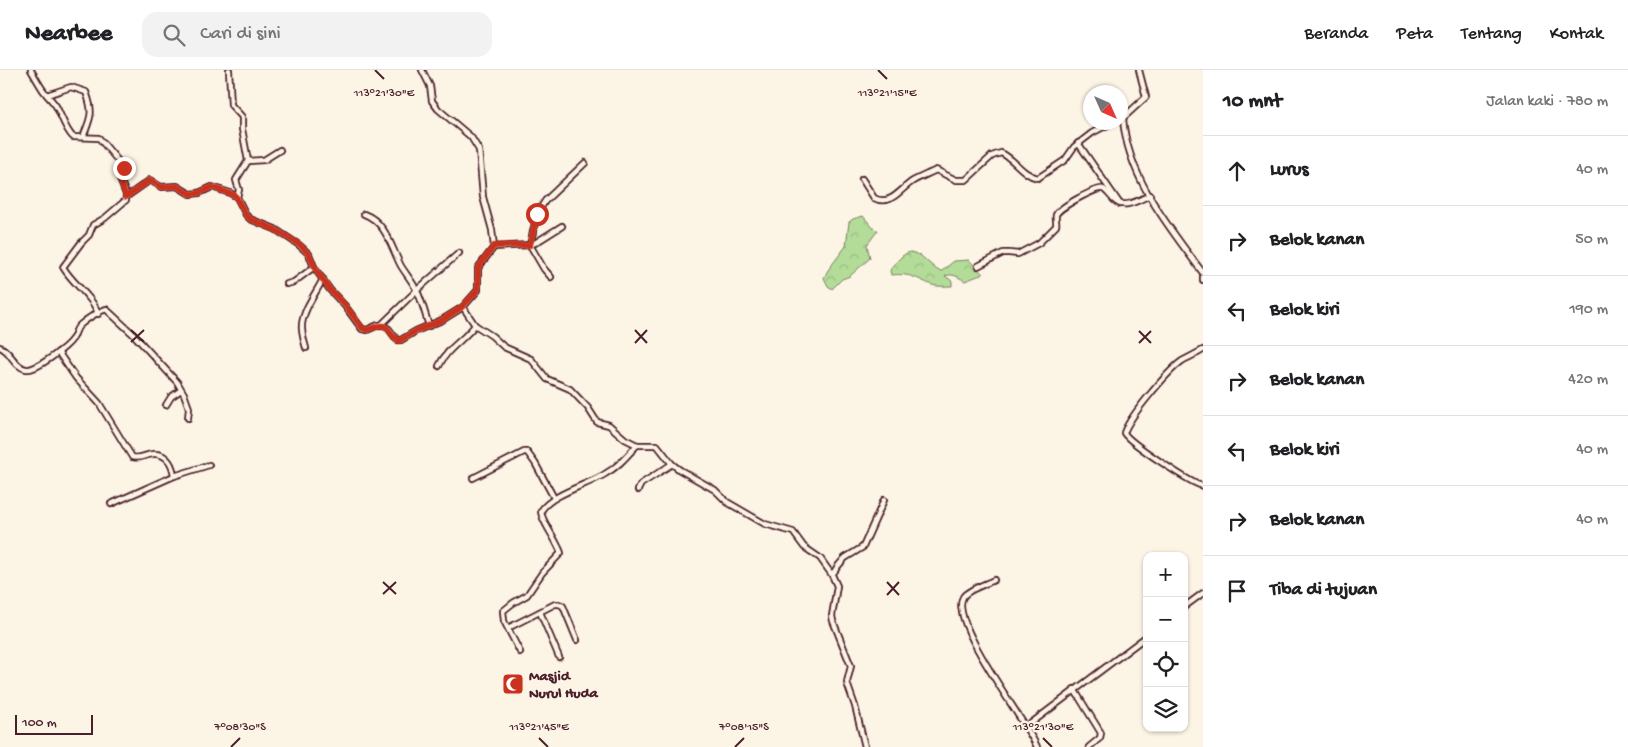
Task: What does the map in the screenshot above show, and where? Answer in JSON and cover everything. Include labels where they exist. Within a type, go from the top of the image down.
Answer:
[{"type":"street","points":[[31,70],[54,103],[70,135],[73,137],[99,138],[123,165],[125,170],[120,179],[126,197]]},
{"type":"street","points":[[229,70],[231,105],[242,117],[242,129],[248,161],[236,178],[239,190],[236,197]]},
{"type":"street","points":[[381,325],[389,329],[399,341],[462,307],[478,290],[478,268],[494,246],[492,230],[482,197],[479,150],[471,137],[438,109],[432,101],[430,86],[422,70]]},
{"type":"street","points":[[1128,114],[1146,97],[1139,70]]},
{"type":"street","points":[[47,95],[71,87],[86,92],[91,106],[91,117],[83,137]]},
{"type":"street","points":[[862,179],[874,198],[877,200],[889,199],[897,195],[911,182],[936,170],[956,180],[966,180],[992,156],[1001,153],[1011,159],[1028,175],[1038,178],[1064,160],[1078,143],[1098,130]]},
{"type":"street","points":[[1124,130],[1127,147],[1138,174],[1163,219],[1203,274]]},
{"type":"street","points":[[1078,143],[1121,204]]},
{"type":"street","points":[[248,161],[264,160],[280,150]]},
{"type":"street","points":[[552,278],[536,257],[530,245],[537,214],[545,201],[584,163]]},
{"type":"street","points":[[98,314],[94,304],[75,284],[63,267],[87,238],[92,225],[105,218],[126,200],[126,197],[150,180],[163,187],[177,186],[187,193],[194,194],[212,187],[236,197],[248,217],[274,229],[300,245],[309,254],[314,267],[330,290],[344,304],[362,328],[367,330],[381,325],[459,253]]},
{"type":"street","points":[[978,266],[1003,254],[1018,254],[1038,243],[1056,226],[1056,216],[1060,211],[1093,191],[1104,190],[1116,202],[1121,204],[1130,204],[1150,195]]},
{"type":"street","points":[[364,214],[373,217],[381,226],[402,267],[417,290],[429,326]]},
{"type":"street","points":[[494,246],[530,245],[562,226]]},
{"type":"street","points":[[287,284],[294,282],[314,267]]},
{"type":"street","points":[[306,348],[302,334],[302,324],[305,314],[323,279]]},
{"type":"street","points":[[462,307],[475,325],[507,349],[534,361],[547,379],[570,389],[597,422],[609,425],[626,439],[637,445],[657,445],[672,464],[680,470],[715,490],[727,502],[765,524],[793,532],[804,547],[820,558],[837,586],[832,616],[851,666],[847,682],[865,747]]},
{"type":"street","points":[[0,347],[5,349],[18,365],[25,369],[33,369],[73,339],[79,326],[105,309],[133,334],[177,382],[189,408],[188,418]]},
{"type":"street","points":[[439,366],[449,350],[463,340],[475,325]]},
{"type":"street","points":[[1203,350],[1172,370],[1144,403],[1124,433],[1129,440],[1143,450],[1198,486],[1203,486]]},
{"type":"street","points":[[58,352],[76,378],[99,403],[132,457],[145,457],[155,453],[160,455],[168,459],[172,464],[174,476]]},
{"type":"street","points":[[166,404],[171,397],[181,390]]},
{"type":"street","points":[[520,652],[502,613],[504,609],[527,595],[542,573],[561,553],[555,538],[541,515],[543,508],[554,498],[605,474],[637,445]]},
{"type":"street","points":[[473,478],[527,452],[554,498]]},
{"type":"street","points":[[638,490],[640,484],[672,464]]},
{"type":"street","points":[[111,504],[174,476],[209,465]]},
{"type":"street","points":[[832,575],[845,558],[863,547],[884,500]]},
{"type":"street","points":[[994,580],[968,592],[963,596],[961,606],[971,634],[989,670],[1037,747]]},
{"type":"street","points":[[1188,604],[1203,593]]},
{"type":"street","points":[[508,628],[555,604],[559,604],[563,606],[577,640]]},
{"type":"street","points":[[540,612],[559,657]]},
{"type":"street","points":[[1026,727],[1143,639]]},
{"type":"street","points":[[1074,689],[1101,733],[1100,738],[1088,747]]},
{"type":"green space","points":[[863,216],[875,230],[878,230],[867,245],[870,258],[832,289],[824,278],[846,246],[849,222]]},
{"type":"green space","points":[[911,252],[920,255],[937,270],[942,271],[954,261],[969,260],[983,274],[965,281],[953,275],[945,276],[952,281],[952,286],[932,285],[908,275],[891,275],[890,270],[897,261],[905,254]]},
{"type":"place","name":"Masjid Nurul Huda","points":[[513,684]]},
{"type":"route","points":[[124,168],[125,170],[120,177],[120,182],[126,197],[148,180],[152,180],[161,187],[177,186],[190,194],[199,193],[212,187],[234,195],[250,219],[274,229],[300,245],[309,254],[314,267],[330,290],[344,304],[364,330],[383,325],[399,341],[416,331],[442,320],[473,298],[478,290],[477,272],[479,264],[491,252],[494,246],[530,245],[537,214]]}]
